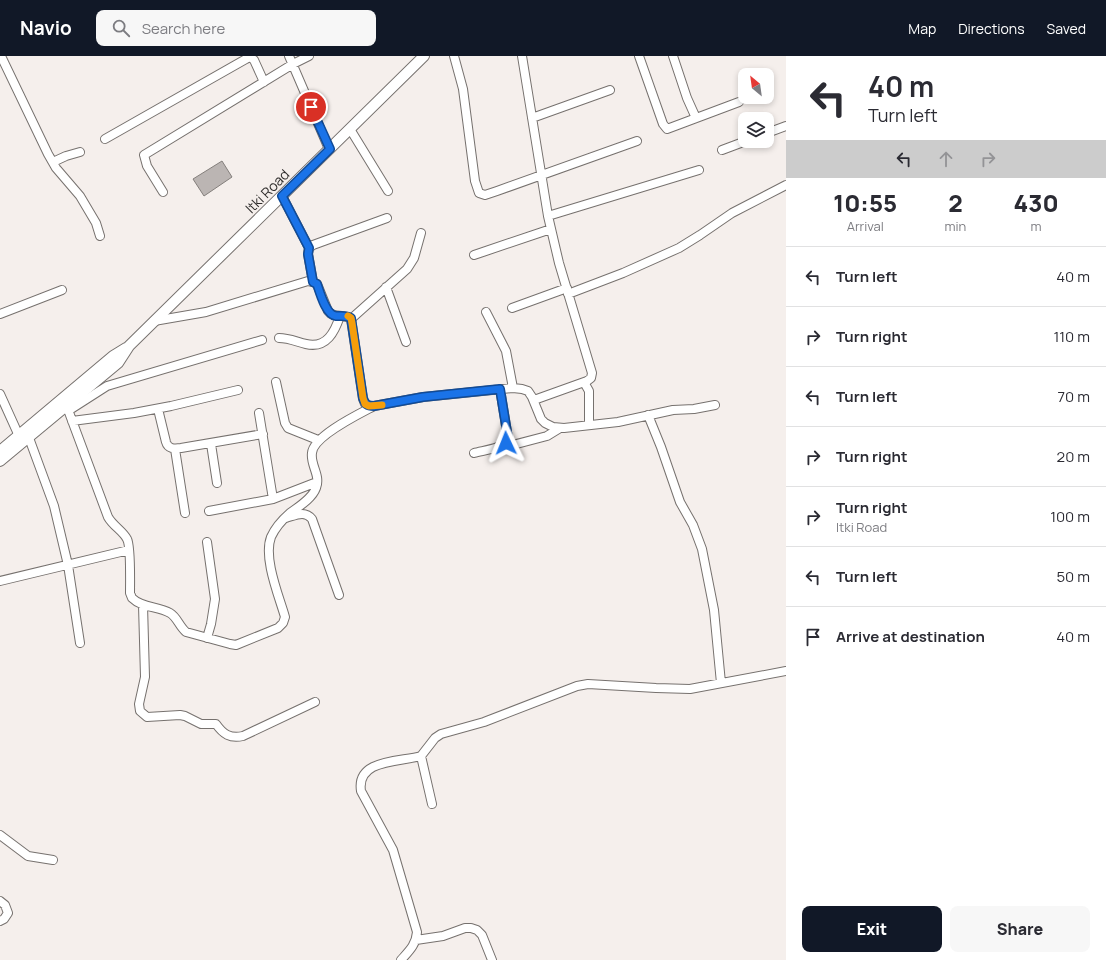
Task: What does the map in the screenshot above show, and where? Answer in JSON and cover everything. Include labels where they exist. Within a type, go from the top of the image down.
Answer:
[{"type":"street","points":[[1,56],[48,154],[56,168],[80,196],[96,223],[100,236]]},
{"type":"street","points":[[290,56],[330,149]]},
{"type":"street","points":[[163,192],[147,166],[144,155],[293,64],[309,56]]},
{"type":"street","name":"Itki Road","points":[[129,346],[424,56]]},
{"type":"street","points":[[454,56],[463,89],[476,188],[479,193],[486,195],[637,141]]},
{"type":"street","points":[[522,56],[548,216],[558,263],[592,373],[591,378],[587,381],[534,400]]},
{"type":"street","points":[[639,56],[663,124],[667,129],[738,102]]},
{"type":"street","points":[[673,56],[687,98],[696,118]]},
{"type":"street","points":[[105,139],[250,57],[254,60],[264,82]]},
{"type":"street","points":[[532,118],[610,90]]},
{"type":"street","points":[[774,130],[786,126]]},
{"type":"street","points":[[350,129],[388,191]]},
{"type":"street","points":[[722,150],[738,144]]},
{"type":"street","points":[[53,162],[80,152]]},
{"type":"street","points":[[548,216],[699,170]]},
{"type":"street","points":[[512,308],[623,273],[679,248],[732,213],[786,185]]},
{"type":"street","points":[[282,196],[309,248],[308,254],[313,282]]},
{"type":"street","points":[[309,248],[313,244],[387,218]]},
{"type":"street","points":[[474,256],[551,230]]},
{"type":"street","points":[[351,318],[410,265],[421,233]]},
{"type":"street","points":[[154,321],[206,312],[308,282],[317,284],[328,311],[334,316],[347,316],[351,318]]},
{"type":"street","points":[[386,287],[406,342]]},
{"type":"street","points":[[0,314],[62,290]]},
{"type":"street","points":[[486,312],[506,351],[513,388]]},
{"type":"street","points":[[279,338],[292,339],[307,345],[325,342],[335,330],[340,316]]},
{"type":"street","points":[[351,318],[363,398],[365,404],[369,406],[423,397],[500,389],[522,389],[528,392],[534,400],[541,419],[545,424],[560,428],[618,422],[673,410],[694,409],[715,405]]},
{"type":"street","points":[[0,452],[67,409],[107,386],[262,340]]},
{"type":"street","points":[[67,409],[118,363],[129,346]]},
{"type":"street","points":[[0,461],[24,437],[113,356],[129,346]]},
{"type":"street","points":[[587,381],[585,384],[589,391],[590,425]]},
{"type":"street","points":[[276,382],[285,423],[288,428],[318,440]]},
{"type":"street","points":[[474,453],[502,446],[506,443],[508,438],[500,389]]},
{"type":"street","points":[[72,421],[158,409],[238,390]]},
{"type":"street","points":[[0,394],[24,437],[54,506],[68,565],[80,643]]},
{"type":"street","points":[[67,409],[108,517],[127,539],[129,550],[130,593],[132,598],[143,605],[167,611],[173,615],[186,632],[230,644],[236,644],[278,628],[283,623],[285,617],[274,579],[269,549],[272,534],[283,519],[311,496],[316,489],[317,474],[311,453],[313,447],[318,440],[345,422],[374,406]]},
{"type":"street","points":[[158,409],[167,446],[175,449],[262,434]]},
{"type":"street","points":[[259,413],[273,499]]},
{"type":"street","points":[[648,415],[680,502],[693,525],[702,549],[714,610],[721,683]]},
{"type":"street","points":[[509,446],[547,436],[560,428]]},
{"type":"street","points":[[211,444],[218,483]]},
{"type":"street","points":[[175,449],[185,513]]},
{"type":"street","points":[[209,511],[273,499],[317,482]]},
{"type":"street","points":[[283,519],[304,513],[309,514],[339,595]]},
{"type":"street","points":[[207,542],[215,598],[212,624],[207,638]]},
{"type":"street","points":[[0,581],[129,550]]},
{"type":"street","points":[[143,605],[146,677],[139,704],[140,711],[147,717],[185,716],[201,724],[216,724],[226,735],[238,737],[315,702]]},
{"type":"street","points":[[401,960],[414,946],[417,932],[393,850],[361,791],[360,783],[363,775],[370,769],[379,764],[421,756],[435,738],[441,734],[484,722],[577,686],[588,684],[677,689],[721,683],[786,671]]},
{"type":"street","points":[[421,756],[432,804]]},
{"type":"street","points":[[0,835],[28,856],[53,860]]},
{"type":"street","points":[[0,901],[5,905],[8,913],[4,919],[0,921]]},
{"type":"street","points":[[416,940],[442,936],[465,928],[471,928],[477,930],[482,935],[492,960]]},
{"type":"building","points":[[222,161],[232,177],[204,196],[193,179]]},
{"type":"slow traffic","points":[[348,316],[351,318],[352,323],[365,404],[369,406],[382,405]]},
{"type":"route","points":[[311,107],[330,149],[282,196],[309,248],[308,254],[313,282],[317,284],[328,311],[334,316],[347,316],[351,318],[365,404],[374,406],[423,397],[500,389],[508,438],[506,443]]}]
